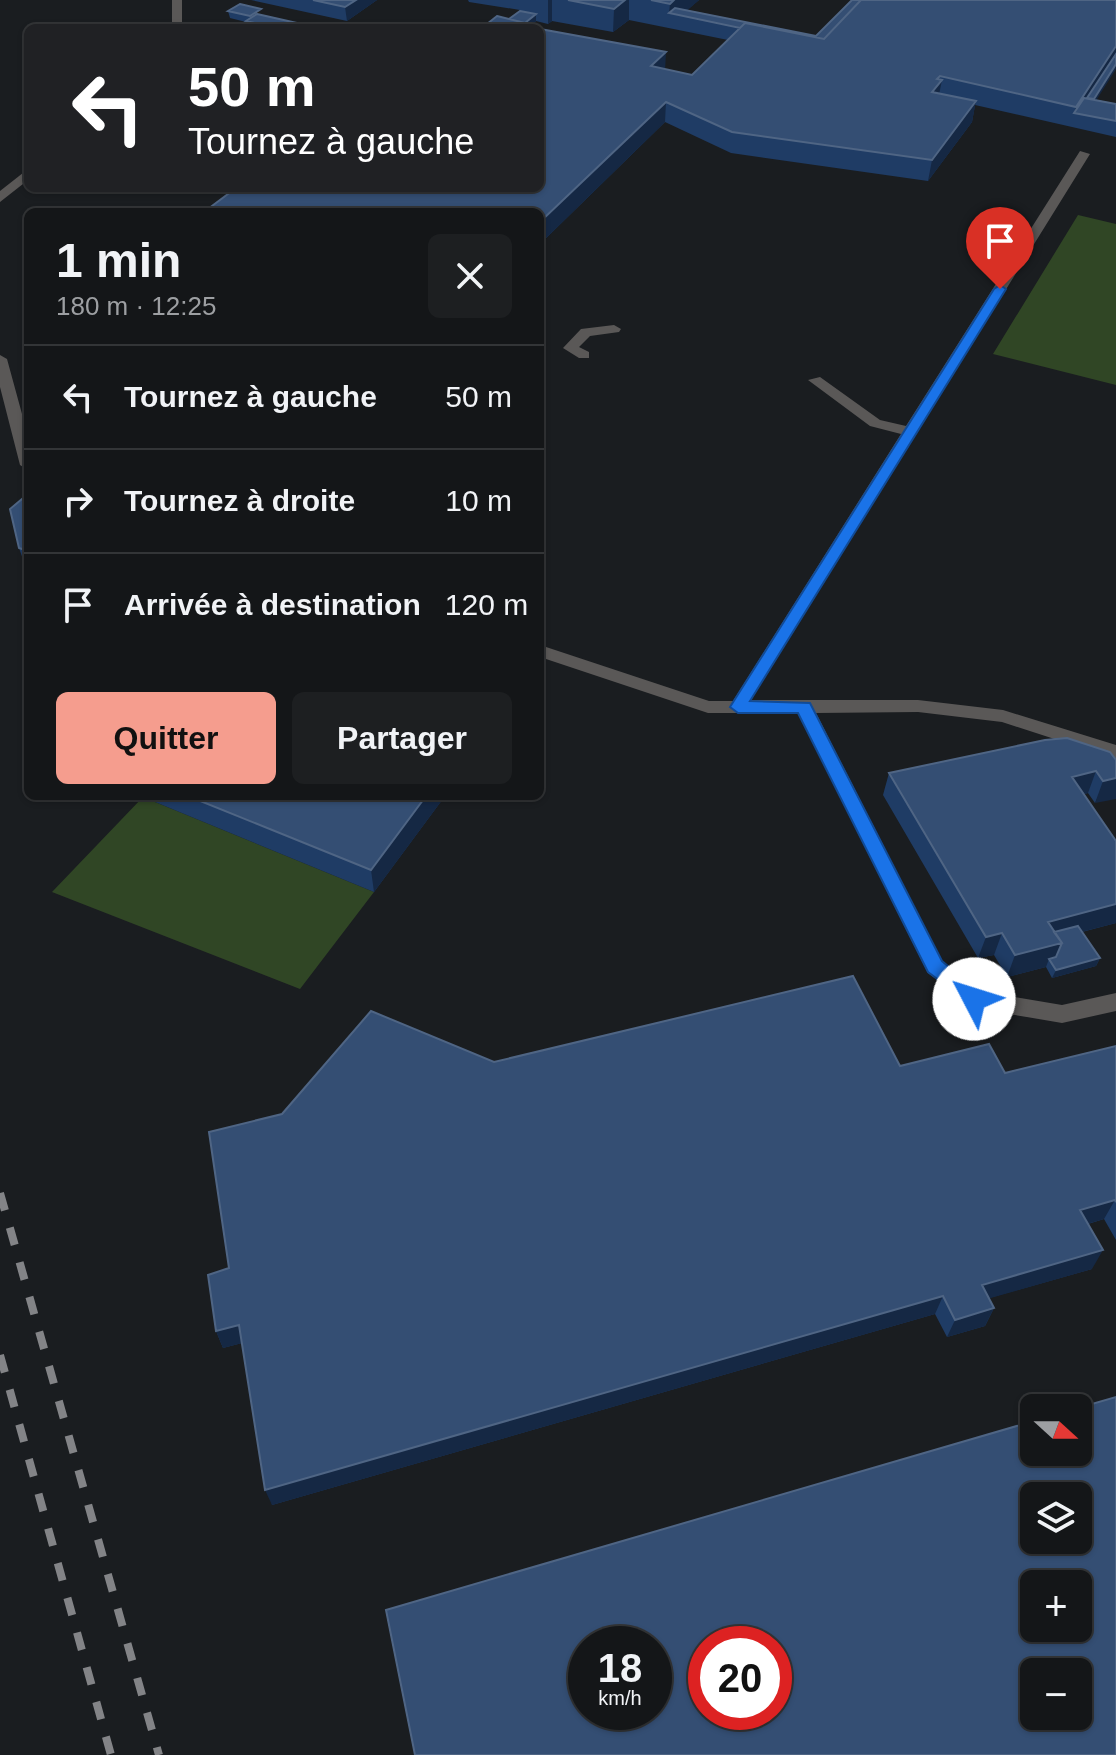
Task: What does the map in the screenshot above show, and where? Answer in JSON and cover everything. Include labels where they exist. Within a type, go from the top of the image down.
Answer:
[{"type":"lane","points":[[177,0],[177,24]]},
{"type":"lane","points":[[738,707],[1084,154]]},
{"type":"lane","points":[[0,198],[24,177]]},
{"type":"lane","points":[[584,355],[570,348],[586,332],[614,329]]},
{"type":"lane","points":[[0,359],[24,450]]},
{"type":"lane","points":[[815,380],[875,423],[911,432]]},
{"type":"lane","points":[[850,428],[875,423]]},
{"type":"lane","points":[[544,652],[708,707],[918,706],[1003,716],[1116,752]]},
{"type":"lane","points":[[804,707],[935,967],[974,999],[1062,1014],[1116,1002]]},
{"type":"green space","points":[[1078,215],[1116,224],[1116,385],[993,354]]},
{"type":"green space","points":[[140,800],[150,800],[374,892],[300,989],[52,892]]},
{"type":"building","points":[[313,0],[356,0],[345,7]]},
{"type":"building","points":[[568,0],[625,0],[614,9]]},
{"type":"building","points":[[651,0],[674,0],[670,4]]},
{"type":"building","points":[[852,0],[861,0],[824,39],[745,23],[740,28],[669,13],[675,8],[816,36]]},
{"type":"building","points":[[861,0],[1116,0],[1116,46],[1076,107],[940,76],[937,79],[942,80],[932,92],[976,101],[932,160],[732,132],[666,102],[544,218],[544,208],[209,208],[231,192],[544,192],[544,30],[666,52],[651,66],[692,75],[745,23],[824,39]]},
{"type":"building","points":[[240,4],[261,9],[250,16],[228,11]]},
{"type":"building","points":[[520,11],[536,14],[525,23],[509,19]]},
{"type":"building","points":[[257,14],[301,24],[260,24],[246,21]]},
{"type":"building","points":[[497,16],[529,24],[487,24]]},
{"type":"building","points":[[1116,54],[1116,64],[1094,99],[1087,98]]},
{"type":"building","points":[[1084,98],[1116,104],[1116,121],[1074,113]]},
{"type":"building","points":[[24,497],[24,550],[19,548],[10,509]]},
{"type":"building","points":[[1067,738],[1110,752],[1116,760],[1116,778],[1103,781],[1096,771],[1072,777],[1116,841],[1116,904],[1048,922],[1062,943],[1015,955],[1002,933],[986,937],[889,773]]},
{"type":"building","points":[[198,800],[423,800],[371,870]]},
{"type":"building","points":[[1078,926],[1100,958],[1056,970],[1049,959],[1056,957],[1062,943],[1054,932]]},
{"type":"building","points":[[853,976],[900,1066],[989,1044],[1005,1073],[1116,1046],[1116,1202],[1080,1210],[1103,1250],[982,1285],[994,1308],[955,1320],[943,1296],[265,1490],[239,1325],[216,1331],[208,1275],[229,1268],[209,1132],[282,1114],[371,1011],[494,1062]]},
{"type":"building","points":[[1116,1397],[1116,1755],[415,1755],[386,1610],[1020,1425],[1020,1466],[1092,1466],[1092,1404]]},
{"type":"railway","points":[[0,1193],[159,1755]]},
{"type":"railway","points":[[0,1355],[111,1755]]},
{"type":"route","points":[[974,999],[935,967],[804,707],[738,707],[1000,289]]}]
